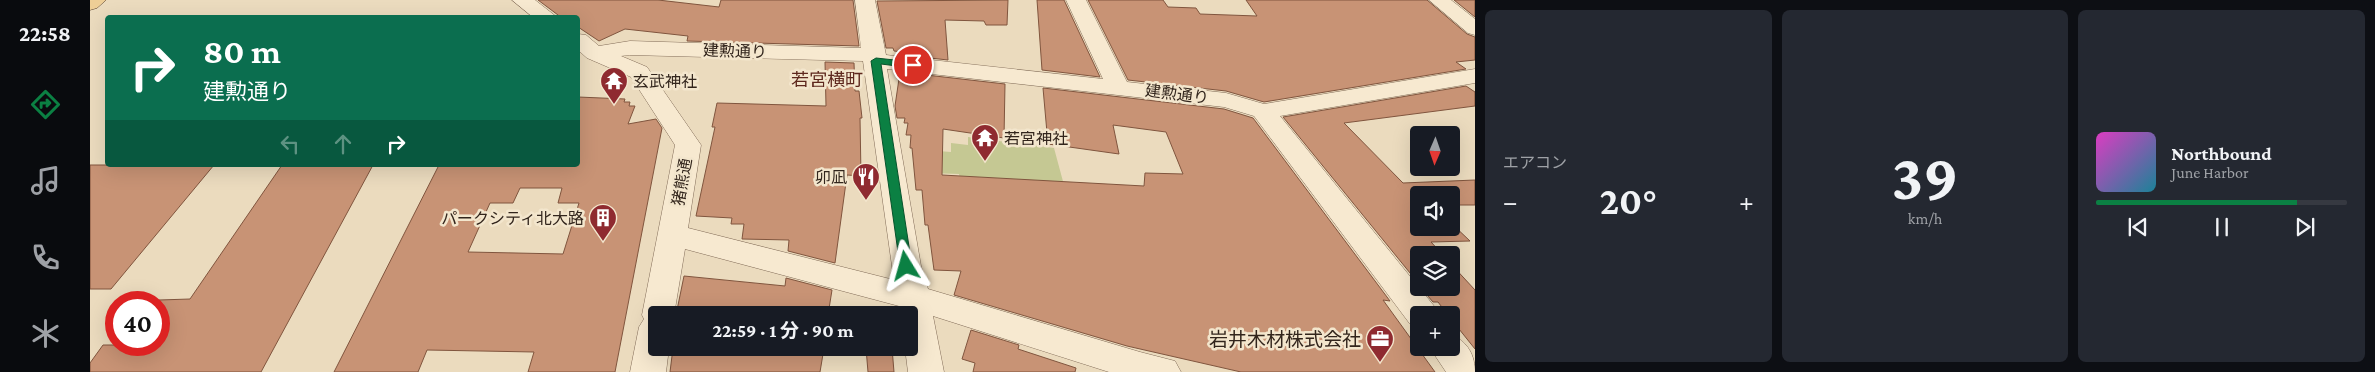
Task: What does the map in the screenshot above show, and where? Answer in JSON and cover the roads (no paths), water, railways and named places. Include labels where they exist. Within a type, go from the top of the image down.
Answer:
[{"type":"street","points":[[522,0],[534,6],[544,15]]},
{"type":"street","points":[[865,0],[906,266],[914,297],[926,372]]},
{"type":"street","points":[[1076,0],[1087,19],[1118,87]]},
{"type":"street","points":[[1439,0],[1475,29]]},
{"type":"street","name":"建勲通り","points":[[586,46],[875,58],[1226,100],[1263,111],[1475,76]]},
{"type":"street","name":"猪熊通","points":[[586,46],[639,72],[688,145],[660,306]]},
{"type":"street","points":[[1263,111],[1415,306]]},
{"type":"street","points":[[673,235],[914,297],[1140,367],[1163,372]]},
{"type":"street","points":[[648,372],[651,356]]},
{"type":"street","points":[[1453,356],[1466,372]]},
{"type":"place","name":"玄武神社","points":[[614,105]]},
{"type":"place","name":"若宮神社","points":[[985,162]]},
{"type":"place","name":"卯凪","points":[[866,201]]},
{"type":"place","name":"パークシティ北大路","points":[[603,242]]},
{"type":"place","name":"岩井木材株式会社","points":[[1380,363]]},
{"type":"district","name":"若宮横町","points":[[827,80]]}]
